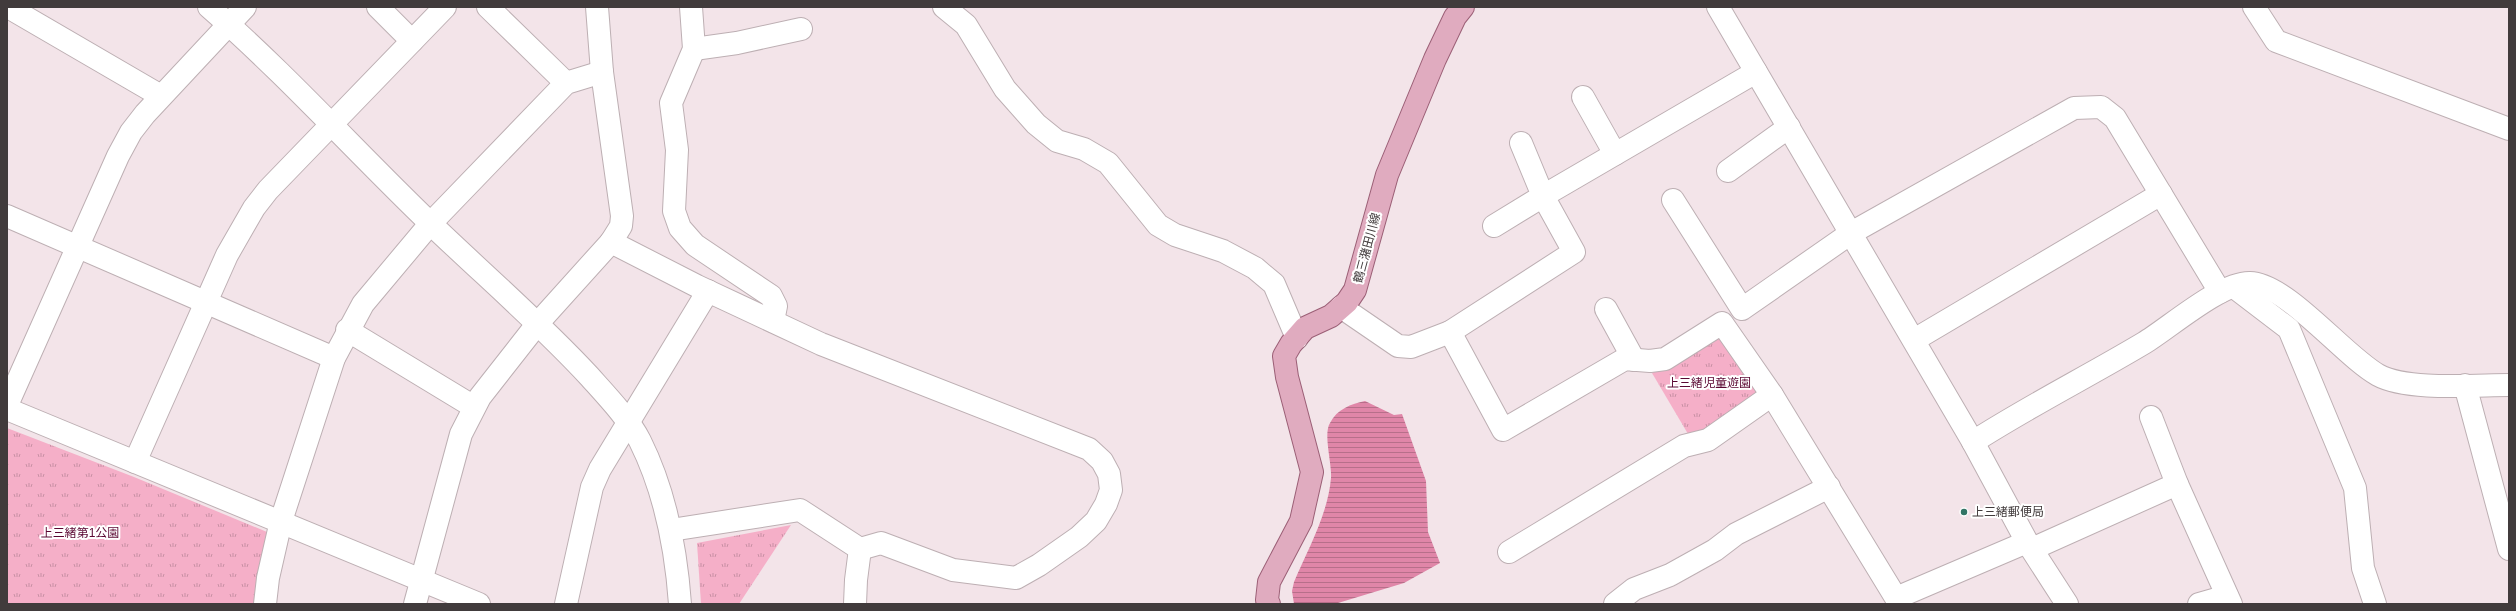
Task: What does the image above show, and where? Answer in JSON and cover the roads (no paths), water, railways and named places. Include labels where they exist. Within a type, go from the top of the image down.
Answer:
[{"type":"main road","name":"鶴三潴田川線","points":[[1265,603],[1269,582],[1301,520],[1312,472],[1287,378],[1284,356],[1305,328],[1330,316],[1341,308],[1355,290],[1387,175],[1435,59],[1455,17],[1463,7]]},
{"type":"street","points":[[8,7],[161,96]]},
{"type":"street","points":[[209,7],[287,77],[430,224],[538,323],[605,394],[640,439],[659,486],[671,530],[680,604]]},
{"type":"street","points":[[7,405],[131,132],[161,96],[245,7]]},
{"type":"street","points":[[378,7],[412,41]]},
{"type":"street","points":[[135,462],[227,255],[254,208],[332,124],[445,7]]},
{"type":"street","points":[[488,7],[566,83]]},
{"type":"street","points":[[415,604],[462,434],[474,408],[538,323],[611,242],[621,226],[622,216],[602,72],[597,7]]},
{"type":"street","points":[[691,7],[694,49],[671,103],[677,150],[674,211],[680,228],[694,245],[771,296],[776,306],[773,321]]},
{"type":"street","points":[[944,7],[966,25],[1005,90],[1036,124],[1057,140],[1084,149],[1108,164],[1158,225],[1175,235],[1223,251],[1254,268],[1274,284],[1297,338]]},
{"type":"street","points":[[1718,7],[1973,442],[2029,546],[2067,604]]},
{"type":"street","points":[[2254,7],[2276,41],[2509,129]]},
{"type":"street","points":[[694,49],[737,43],[801,29]]},
{"type":"street","points":[[265,604],[268,578],[281,521],[334,358],[347,330],[362,304],[430,224],[566,83],[602,72]]},
{"type":"street","points":[[1494,226],[1756,72]]},
{"type":"street","points":[[1583,97],[1615,154]]},
{"type":"street","points":[[1673,200],[1742,309],[1852,234],[2074,108],[2100,107],[2115,118],[2161,194],[2227,290],[2289,329],[2355,488],[2363,568],[2375,604]]},
{"type":"street","points":[[1728,171],[1788,127]]},
{"type":"street","points":[[1341,308],[1398,346],[1411,347],[1450,332],[1574,252],[1543,196],[1521,143]]},
{"type":"street","points":[[1914,340],[2161,194]]},
{"type":"street","points":[[7,216],[206,301],[334,358]]},
{"type":"street","points":[[611,242],[708,292],[821,344],[1089,449],[1102,461],[1109,474],[1111,490],[1096,521],[1065,548],[1016,578],[953,570],[881,543],[860,549],[800,510],[671,530]]},
{"type":"street","points":[[1973,442],[2019,412],[2144,343],[2227,290],[2250,283],[2274,290],[2378,375],[2401,383],[2509,385]]},
{"type":"street","points":[[566,604],[592,486],[708,292]]},
{"type":"street","points":[[1606,309],[1634,360]]},
{"type":"street","points":[[1450,332],[1503,430],[1625,359],[1665,359],[1722,322],[1772,395],[1829,487],[1891,601],[2029,546],[2177,484]]},
{"type":"street","points":[[347,330],[474,408]]},
{"type":"street","points":[[2465,385],[2502,501],[2509,549]]},
{"type":"street","points":[[1509,552],[1684,446],[1708,440],[1772,395]]},
{"type":"street","points":[[7,409],[479,604]]},
{"type":"street","points":[[2151,417],[2177,484],[2229,600],[2199,604]]},
{"type":"street","points":[[1615,604],[1634,589],[1670,574],[1715,550],[1736,534],[1829,487]]},
{"type":"street","points":[[856,604],[856,580],[860,549]]},
{"type":"place","name":"上三緒郵便局","points":[[1964,512]]},
{"type":"park label","name":"上三緒児童遊園","points":[[1709,383]]},
{"type":"park label","name":"上三緒第1公園","points":[[80,533]]}]
